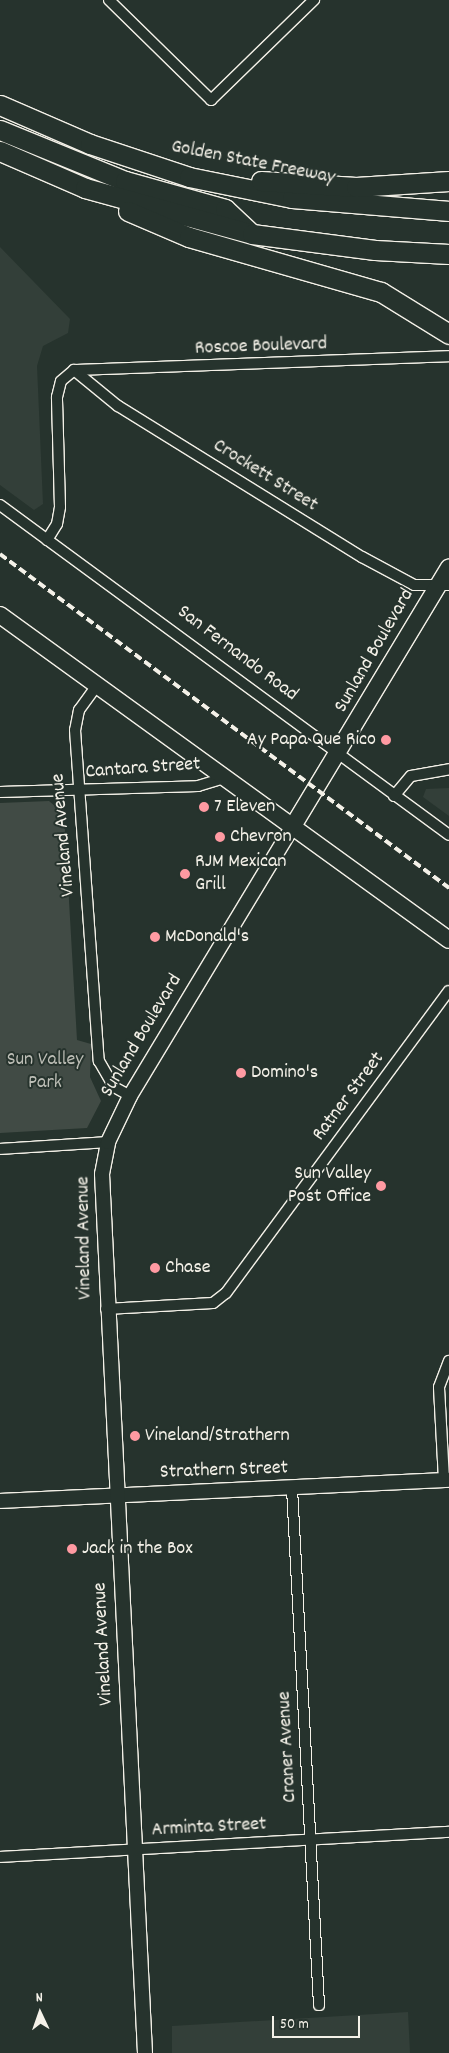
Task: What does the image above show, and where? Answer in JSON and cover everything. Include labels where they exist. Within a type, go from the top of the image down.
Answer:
[{"type":"highway","name":"Golden State Freeway","points":[[0,105],[90,144],[182,174],[292,198],[449,211]]},
{"type":"highway","points":[[0,120],[139,176],[182,174],[356,188],[449,181]]},
{"type":"highway","points":[[0,130],[125,181],[225,209],[252,234]]},
{"type":"highway","points":[[0,151],[85,188],[145,220],[189,237],[381,292],[449,334]]},
{"type":"highway","points":[[85,188],[252,234],[375,250],[449,254]]},
{"type":"main road","name":"Sunland Boulevard","points":[[108,1142],[130,1096],[293,826],[443,586],[449,567]]},
{"type":"main road","points":[[0,615],[228,777],[449,940]]},
{"type":"main road","name":"Vineland Avenue","points":[[108,1142],[100,1195],[145,2053]]},
{"type":"main road","name":"Strathern Street","points":[[0,1501],[447,1480]]},
{"type":"street","points":[[109,0],[210,100],[314,0]]},
{"type":"street","name":"Roscoe Boulevard","points":[[74,370],[449,356]]},
{"type":"street","points":[[47,540],[57,524],[60,507],[57,397],[61,381],[74,370]]},
{"type":"street","name":"Crockett Street","points":[[74,370],[118,406],[362,556],[414,585],[443,586]]},
{"type":"street","name":"San Fernando Road","points":[[0,505],[337,756],[449,835]]},
{"type":"street","name":"Vineland Avenue","points":[[98,684],[76,720],[98,1061],[114,1087],[130,1096]]},
{"type":"street","points":[[394,796],[411,776],[449,769]]},
{"type":"street","name":"Cantara Street","points":[[0,792],[81,792],[198,786],[228,777]]},
{"type":"street","name":"Ratner Street","points":[[106,1309],[213,1303],[226,1293],[449,991]]},
{"type":"street","points":[[0,1149],[108,1142]]},
{"type":"street","points":[[447,1480],[439,1387],[449,1361]]},
{"type":"street","name":"Craner Avenue","points":[[292,1488],[319,2005]]},
{"type":"street","name":"Arminta Street","points":[[0,1857],[449,1832]]},
{"type":"shaded area","points":[[0,247],[70,319],[68,333],[43,346],[37,366],[43,504],[34,510],[0,485]]},
{"type":"shaded area","points":[[449,788],[449,816],[423,797],[426,789]]},
{"type":"shaded area","points":[[408,2012],[410,2053],[172,2053],[172,2026]]},
{"type":"green space","name":"Sun Valley Park","points":[[49,801],[64,814],[77,1040],[91,1044],[90,1077],[101,1101],[87,1128],[0,1133],[0,803]]},
{"type":"railway","points":[[0,554],[449,888]]},
{"type":"place","name":"Ay Papa Que Rico","points":[[386,740]]},
{"type":"place","name":"7 Eleven","points":[[204,807]]},
{"type":"place","name":"Chevron","points":[[220,837]]},
{"type":"place","name":"RJM Mexican Grill","points":[[185,874]]},
{"type":"place","name":"McDonald's","points":[[155,937]]},
{"type":"place","name":"Domino's","points":[[241,1073]]},
{"type":"place","name":"Sun Valley Post Office","points":[[381,1186]]},
{"type":"place","name":"Chase","points":[[155,1268]]},
{"type":"place","name":"Vineland/Strathern","points":[[135,1436]]},
{"type":"place","name":"Jack in the Box","points":[[72,1549]]}]
